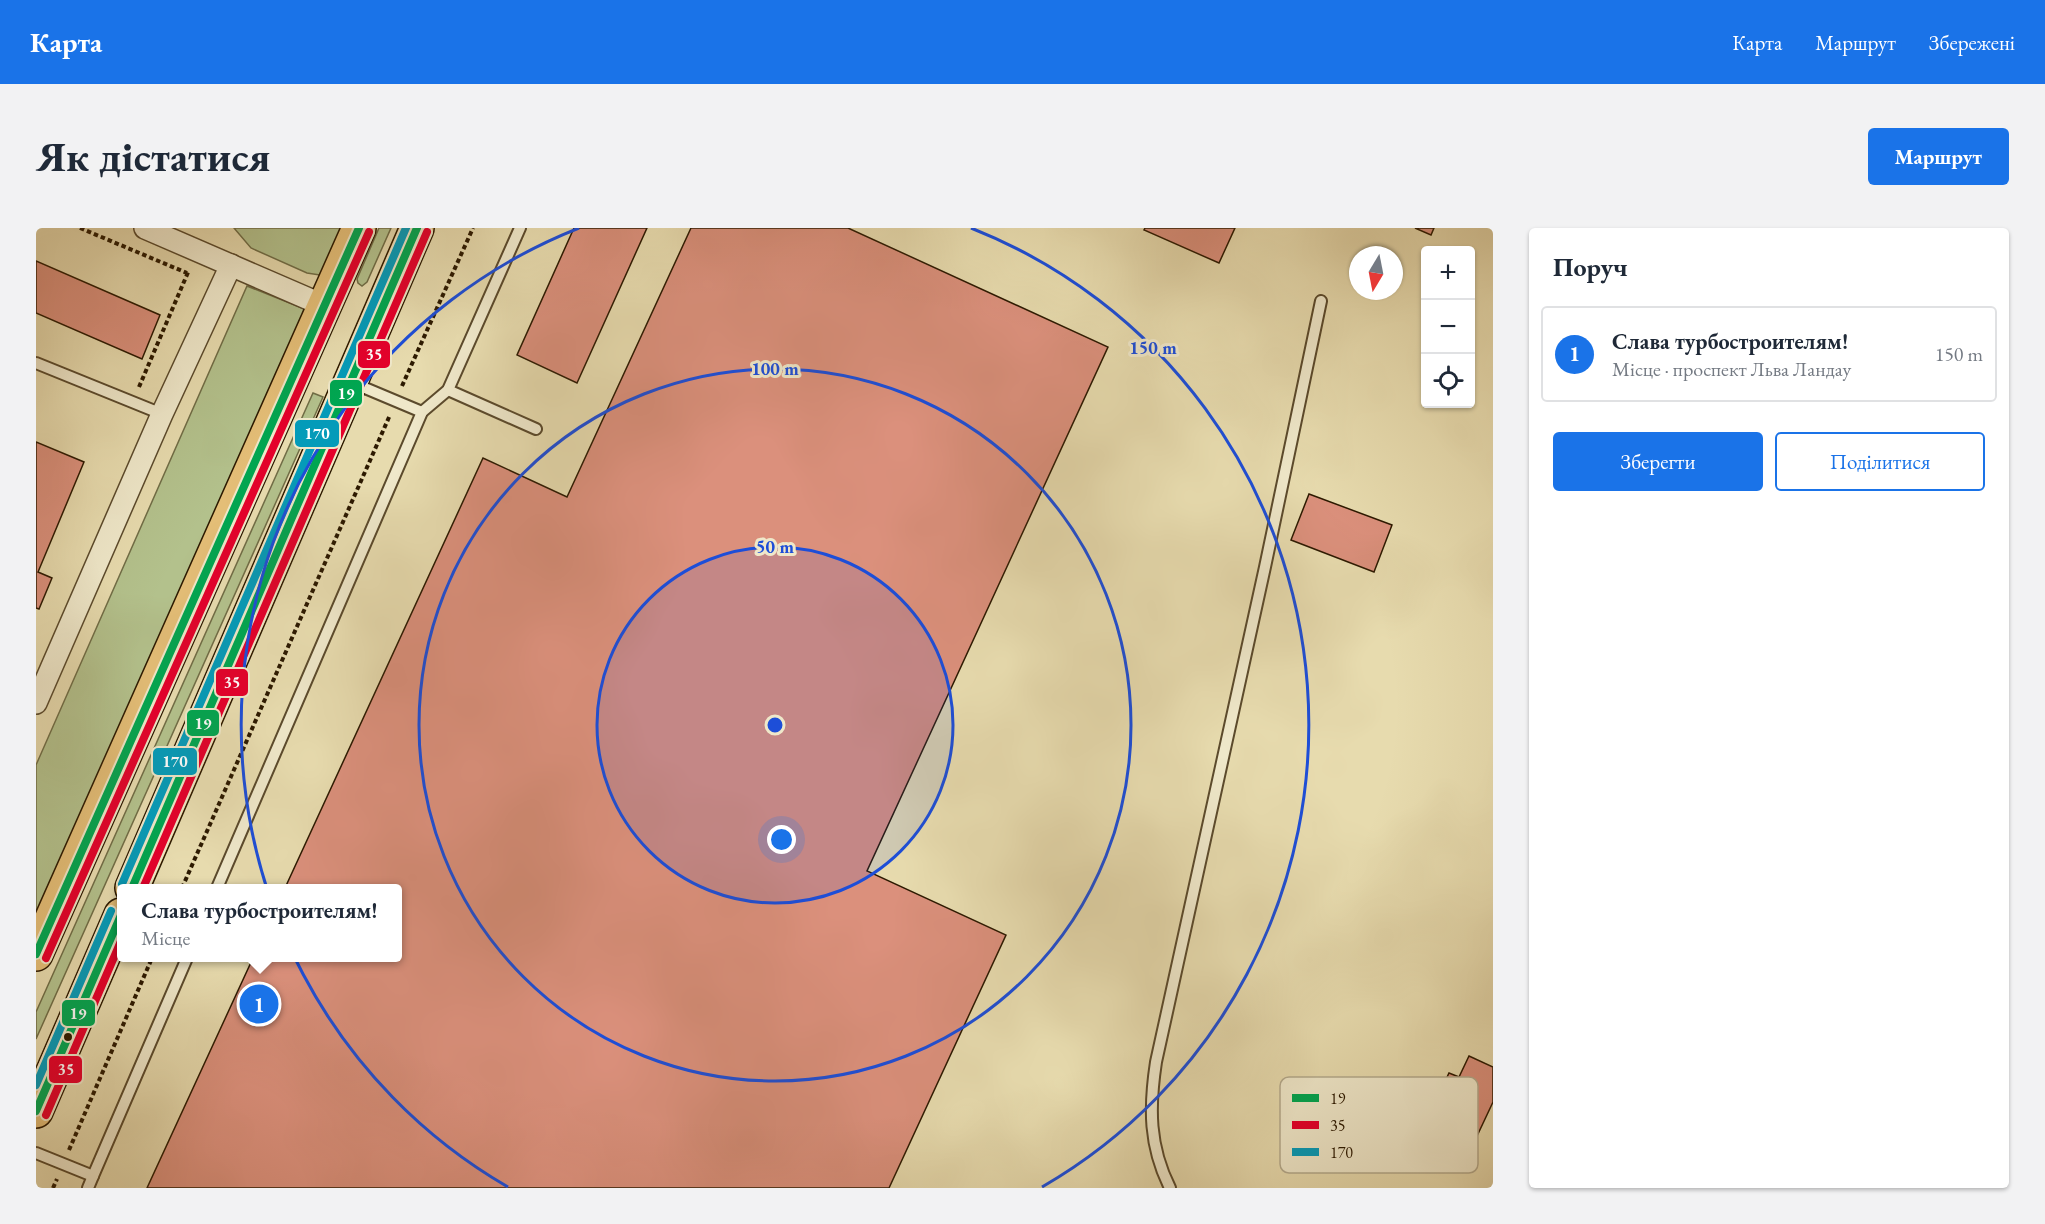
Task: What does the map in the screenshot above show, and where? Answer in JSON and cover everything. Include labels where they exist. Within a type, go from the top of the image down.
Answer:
[{"type":"main road","points":[[36,954],[360,228]]},
{"type":"main road","points":[[134,884],[417,228]]},
{"type":"main road","points":[[325,306],[374,326]]},
{"type":"main road","points":[[36,1111],[117,924]]},
{"type":"street","points":[[145,228],[325,306]]},
{"type":"street","points":[[36,703],[162,414],[231,265]]},
{"type":"lane","points":[[219,884],[422,412],[448,390],[520,228]]},
{"type":"lane","points":[[1170,1188],[1156,1156],[1153,1141],[1152,1101],[1156,1062],[1266,567],[1321,301]]},
{"type":"lane","points":[[36,363],[162,414]]},
{"type":"lane","points":[[350,382],[422,412]]},
{"type":"lane","points":[[448,390],[536,429]]},
{"type":"lane","points":[[88,1188],[185,962]]},
{"type":"lane","points":[[36,1153],[93,1176]]},
{"type":"path","points":[[80,228],[187,273],[133,403]]},
{"type":"path","points":[[184,884],[473,228]]},
{"type":"path","points":[[87,1106],[150,962]]},
{"type":"green space","points":[[234,228],[347,228],[326,276],[307,273],[251,248]]},
{"type":"green space","points":[[379,228],[391,228],[367,282],[362,286],[357,279]]},
{"type":"green space","points":[[247,286],[312,312],[36,919],[36,765]]},
{"type":"green space","points":[[313,393],[323,397],[36,1039],[36,1012]]},
{"type":"building","points":[[574,228],[647,228],[577,383],[517,355]]},
{"type":"building","points":[[691,228],[848,228],[1108,347],[867,871],[1006,935],[889,1188],[147,1188],[251,962],[402,962],[402,884],[287,884],[483,458],[567,497]]},
{"type":"building","points":[[1145,228],[1235,228],[1219,263],[1144,230]]},
{"type":"building","points":[[1415,228],[1434,228],[1431,235]]},
{"type":"building","points":[[36,261],[160,315],[142,359],[36,313]]},
{"type":"building","points":[[36,442],[84,462],[38,572],[52,578],[39,609],[36,608]]},
{"type":"building","points":[[1309,494],[1392,525],[1374,572],[1291,540]]},
{"type":"building","points":[[1469,1056],[1493,1067],[1493,1102],[1478,1134],[1478,1077],[1459,1077]]},
{"type":"building","points":[[1449,1073],[1459,1077],[1447,1077]]},
{"type":"transit line","name":"19","points":[[36,954],[359,228]]},
{"type":"transit line","name":"170","points":[[122,884],[406,228]]},
{"type":"transit line","name":"19","points":[[134,884],[417,228]]},
{"type":"transit line","name":"35","points":[[46,958],[369,232]]},
{"type":"transit line","name":"35","points":[[145,884],[427,232]]},
{"type":"transit line","name":"170","points":[[36,1085],[111,911]]},
{"type":"transit line","name":"19","points":[[36,1111],[117,924]]},
{"type":"transit line","name":"35","points":[[46,1115],[117,950]]},
{"type":"place","name":"Слава турбостроителям!","points":[[259,1004]]}]
